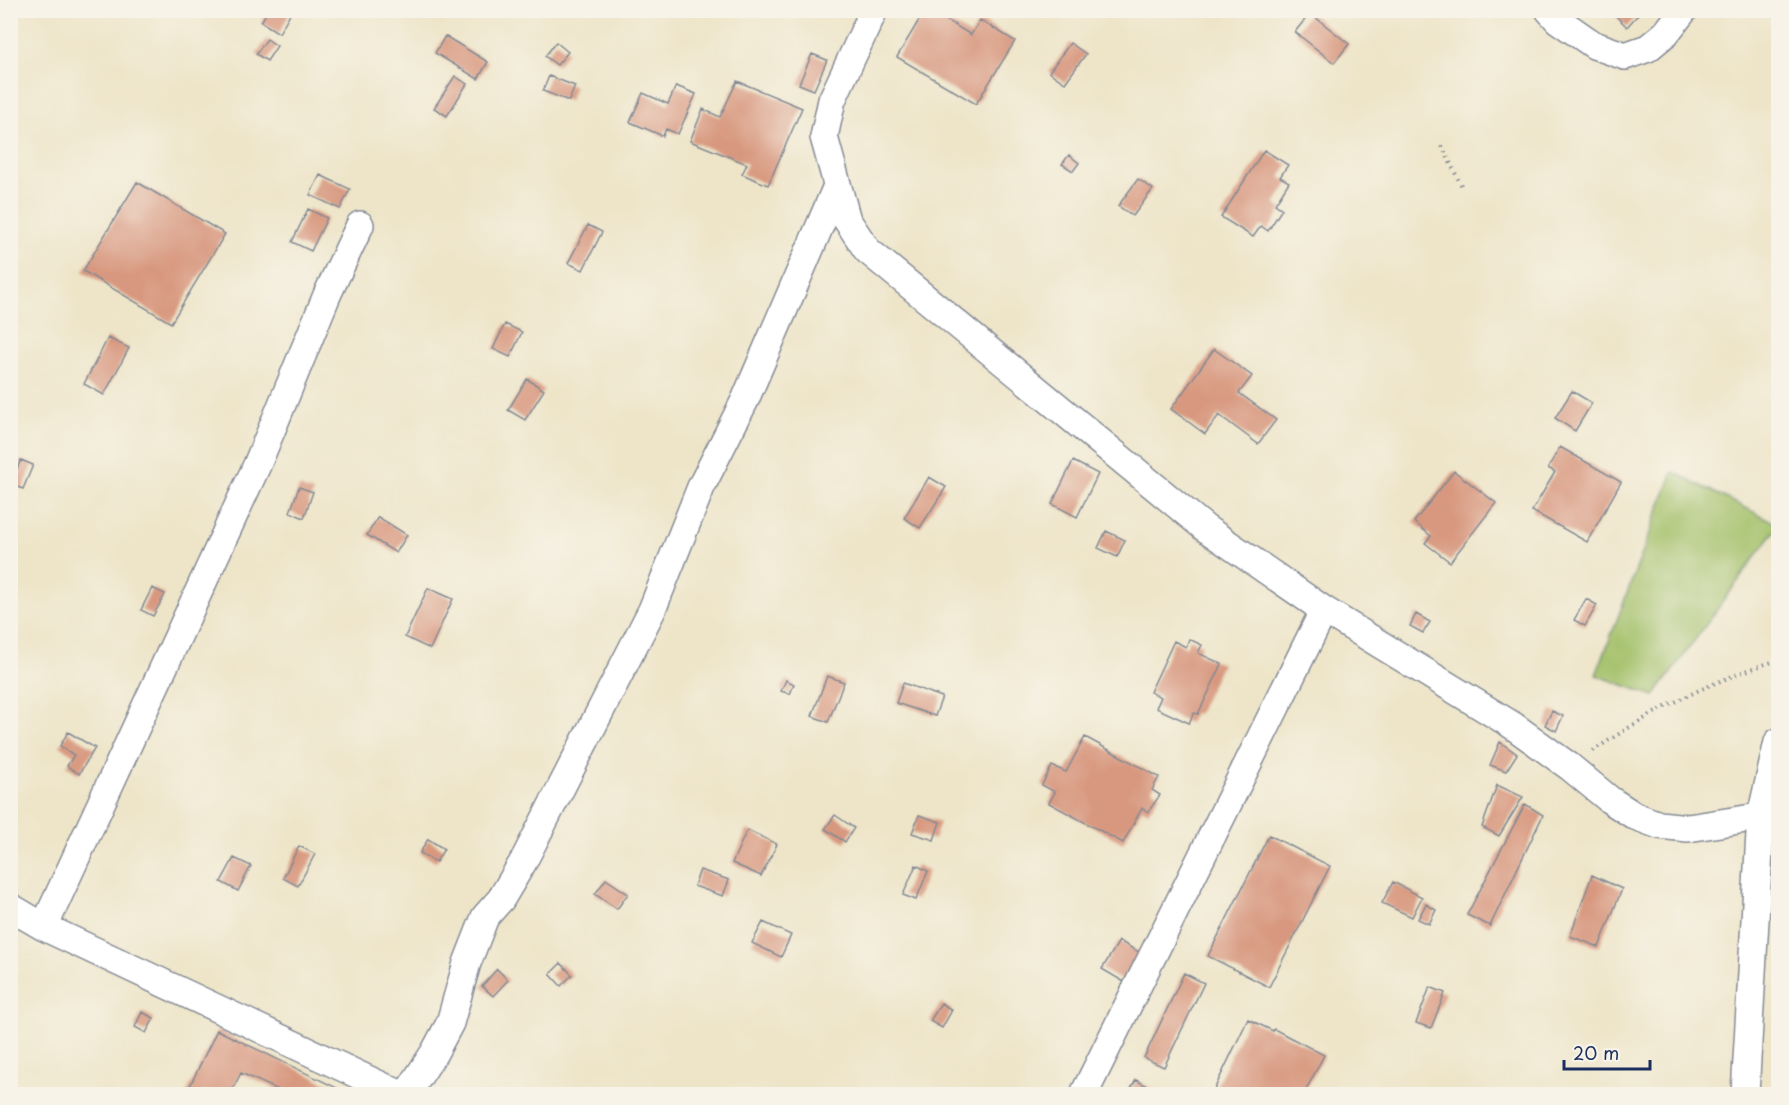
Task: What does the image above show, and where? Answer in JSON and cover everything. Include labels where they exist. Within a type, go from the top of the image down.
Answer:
[{"type":"street","points":[[874,10],[832,100],[824,137],[847,220],[867,250],[1205,528],[1324,610],[1512,725],[1619,806],[1635,816],[1659,825],[1688,828],[1770,815]]},
{"type":"street","points":[[1549,10],[1558,20],[1594,45],[1625,56],[1648,48],[1666,33],[1684,10]]},
{"type":"street","points":[[407,1095],[450,1023],[467,963],[485,917],[501,898],[523,862],[652,610],[701,488],[744,400],[837,186]]},
{"type":"street","points":[[44,927],[257,465],[327,295],[360,225]]},
{"type":"street","points":[[1084,1095],[1324,610]]},
{"type":"street","points":[[1745,1095],[1770,815],[1779,742]]},
{"type":"street","points":[[10,907],[44,927],[399,1095]]},
{"type":"path","points":[[1442,146],[1462,187]]},
{"type":"path","points":[[1570,767],[1633,723],[1690,694],[1741,672],[1779,660]]},
{"type":"green space","points":[[1673,472],[1778,526],[1654,696],[1596,675]]},
{"type":"building","points":[[268,10],[292,10],[279,33],[261,22]]},
{"type":"building","points":[[925,10],[930,10],[971,35],[980,20],[1015,41],[976,104],[897,57]]},
{"type":"building","points":[[1610,10],[1642,10],[1627,27]]},
{"type":"building","points":[[1310,13],[1349,44],[1334,63],[1295,32]]},
{"type":"building","points":[[445,36],[488,62],[478,79],[435,53]]},
{"type":"building","points":[[267,39],[277,46],[267,61],[256,54]]},
{"type":"building","points":[[556,42],[568,52],[557,65],[545,56]]},
{"type":"building","points":[[1070,43],[1086,54],[1065,83],[1049,72]]},
{"type":"building","points":[[812,54],[827,60],[814,90],[799,84]]},
{"type":"building","points":[[455,76],[467,84],[447,116],[434,108]]},
{"type":"building","points":[[549,76],[575,86],[569,101],[543,91]]},
{"type":"building","points":[[737,81],[802,108],[768,185],[742,174],[747,164],[690,141],[703,109],[720,117]]},
{"type":"building","points":[[676,86],[696,94],[678,134],[666,129],[663,136],[630,122],[643,93],[668,104]]},
{"type":"building","points":[[1264,150],[1288,165],[1280,177],[1289,182],[1275,204],[1282,209],[1268,231],[1261,226],[1253,237],[1221,217]]},
{"type":"building","points":[[1069,155],[1079,163],[1073,171],[1062,164]]},
{"type":"building","points":[[320,175],[350,189],[340,209],[310,195]]},
{"type":"building","points":[[1138,179],[1153,189],[1133,216],[1118,206]]},
{"type":"building","points":[[137,182],[225,234],[171,323],[83,271]]},
{"type":"building","points":[[308,209],[327,218],[311,251],[292,242]]},
{"type":"building","points":[[588,225],[602,232],[583,270],[568,263]]},
{"type":"building","points":[[505,324],[522,332],[510,357],[493,349]]},
{"type":"building","points":[[108,338],[129,348],[104,395],[84,384]]},
{"type":"building","points":[[1214,349],[1252,376],[1239,393],[1276,420],[1258,444],[1219,415],[1205,434],[1171,409]]},
{"type":"building","points":[[527,379],[544,390],[525,420],[508,410]]},
{"type":"building","points":[[1572,391],[1592,403],[1575,431],[1555,418]]},
{"type":"building","points":[[1560,447],[1621,482],[1587,542],[1532,511],[1555,472],[1548,468]]},
{"type":"building","points":[[21,460],[33,465],[23,489],[10,484]]},
{"type":"building","points":[[1073,461],[1098,474],[1077,517],[1052,504]]},
{"type":"building","points":[[1454,471],[1496,503],[1450,562],[1425,543],[1431,536],[1414,522]]},
{"type":"building","points":[[929,477],[946,487],[920,528],[904,518]]},
{"type":"building","points":[[299,487],[313,492],[304,518],[290,512]]},
{"type":"building","points":[[378,517],[407,535],[396,553],[367,535]]},
{"type":"building","points":[[1106,531],[1125,540],[1117,557],[1098,548]]},
{"type":"building","points":[[152,588],[165,594],[153,616],[141,610]]},
{"type":"building","points":[[428,588],[453,599],[430,649],[405,637]]},
{"type":"building","points":[[1586,599],[1597,605],[1585,626],[1574,620]]},
{"type":"building","points":[[1416,614],[1430,622],[1423,633],[1410,626]]},
{"type":"building","points":[[1189,639],[1202,645],[1198,653],[1222,664],[1198,714],[1194,713],[1189,723],[1156,708],[1161,697],[1150,692],[1174,641],[1186,647]]},
{"type":"building","points":[[827,676],[844,682],[828,722],[812,716]]},
{"type":"building","points":[[786,680],[794,684],[790,694],[781,691]]},
{"type":"building","points":[[903,683],[942,697],[935,716],[896,703]]},
{"type":"building","points":[[1552,711],[1563,716],[1556,731],[1545,725]]},
{"type":"building","points":[[68,732],[95,748],[79,774],[67,766],[74,755],[60,746]]},
{"type":"building","points":[[1085,737],[1159,777],[1152,790],[1160,795],[1148,812],[1142,808],[1123,843],[1049,803],[1055,792],[1042,785],[1052,766],[1066,772]]},
{"type":"building","points":[[1500,742],[1517,754],[1506,771],[1490,765]]},
{"type":"building","points":[[1497,785],[1523,797],[1499,836],[1482,827]]},
{"type":"building","points":[[1525,804],[1543,815],[1490,926],[1467,915]]},
{"type":"building","points":[[835,815],[854,828],[845,842],[825,829]]},
{"type":"building","points":[[919,815],[940,822],[934,840],[912,833]]},
{"type":"building","points":[[747,830],[777,844],[761,876],[732,863]]},
{"type":"building","points":[[1269,835],[1330,866],[1269,987],[1208,956]]},
{"type":"building","points":[[428,839],[444,849],[436,862],[420,853]]},
{"type":"building","points":[[299,846],[315,854],[298,886],[283,878]]},
{"type":"building","points":[[234,858],[251,866],[238,891],[221,882]]},
{"type":"building","points":[[916,865],[928,871],[916,900],[903,895]]},
{"type":"building","points":[[700,870],[729,880],[723,896],[694,886]]},
{"type":"building","points":[[1592,875],[1622,889],[1599,947],[1570,936]]},
{"type":"building","points":[[606,879],[628,894],[617,909],[595,894]]},
{"type":"building","points":[[1393,882],[1422,897],[1412,917],[1382,903]]},
{"type":"building","points":[[1426,904],[1436,910],[1429,924],[1418,919]]},
{"type":"building","points":[[763,922],[791,935],[781,957],[752,943]]},
{"type":"building","points":[[1119,941],[1141,953],[1124,982],[1102,969]]},
{"type":"building","points":[[561,963],[572,975],[561,986],[550,974]]},
{"type":"building","points":[[497,969],[508,980],[493,996],[482,986]]},
{"type":"building","points":[[1184,973],[1204,983],[1164,1067],[1144,1058]]},
{"type":"building","points":[[1430,987],[1445,993],[1431,1028],[1416,1023]]},
{"type":"building","points":[[941,1003],[952,1010],[942,1028],[930,1021]]},
{"type":"building","points":[[142,1012],[154,1018],[146,1033],[135,1027]]},
{"type":"building","points":[[1248,1019],[1273,1031],[1274,1029],[1324,1055],[1304,1094],[1223,1094],[1214,1090]]},
{"type":"building","points":[[217,1030],[343,1091],[341,1094],[287,1094],[241,1073],[230,1094],[186,1094]]},
{"type":"building","points":[[1136,1080],[1156,1091],[1154,1094],[1128,1094]]}]
